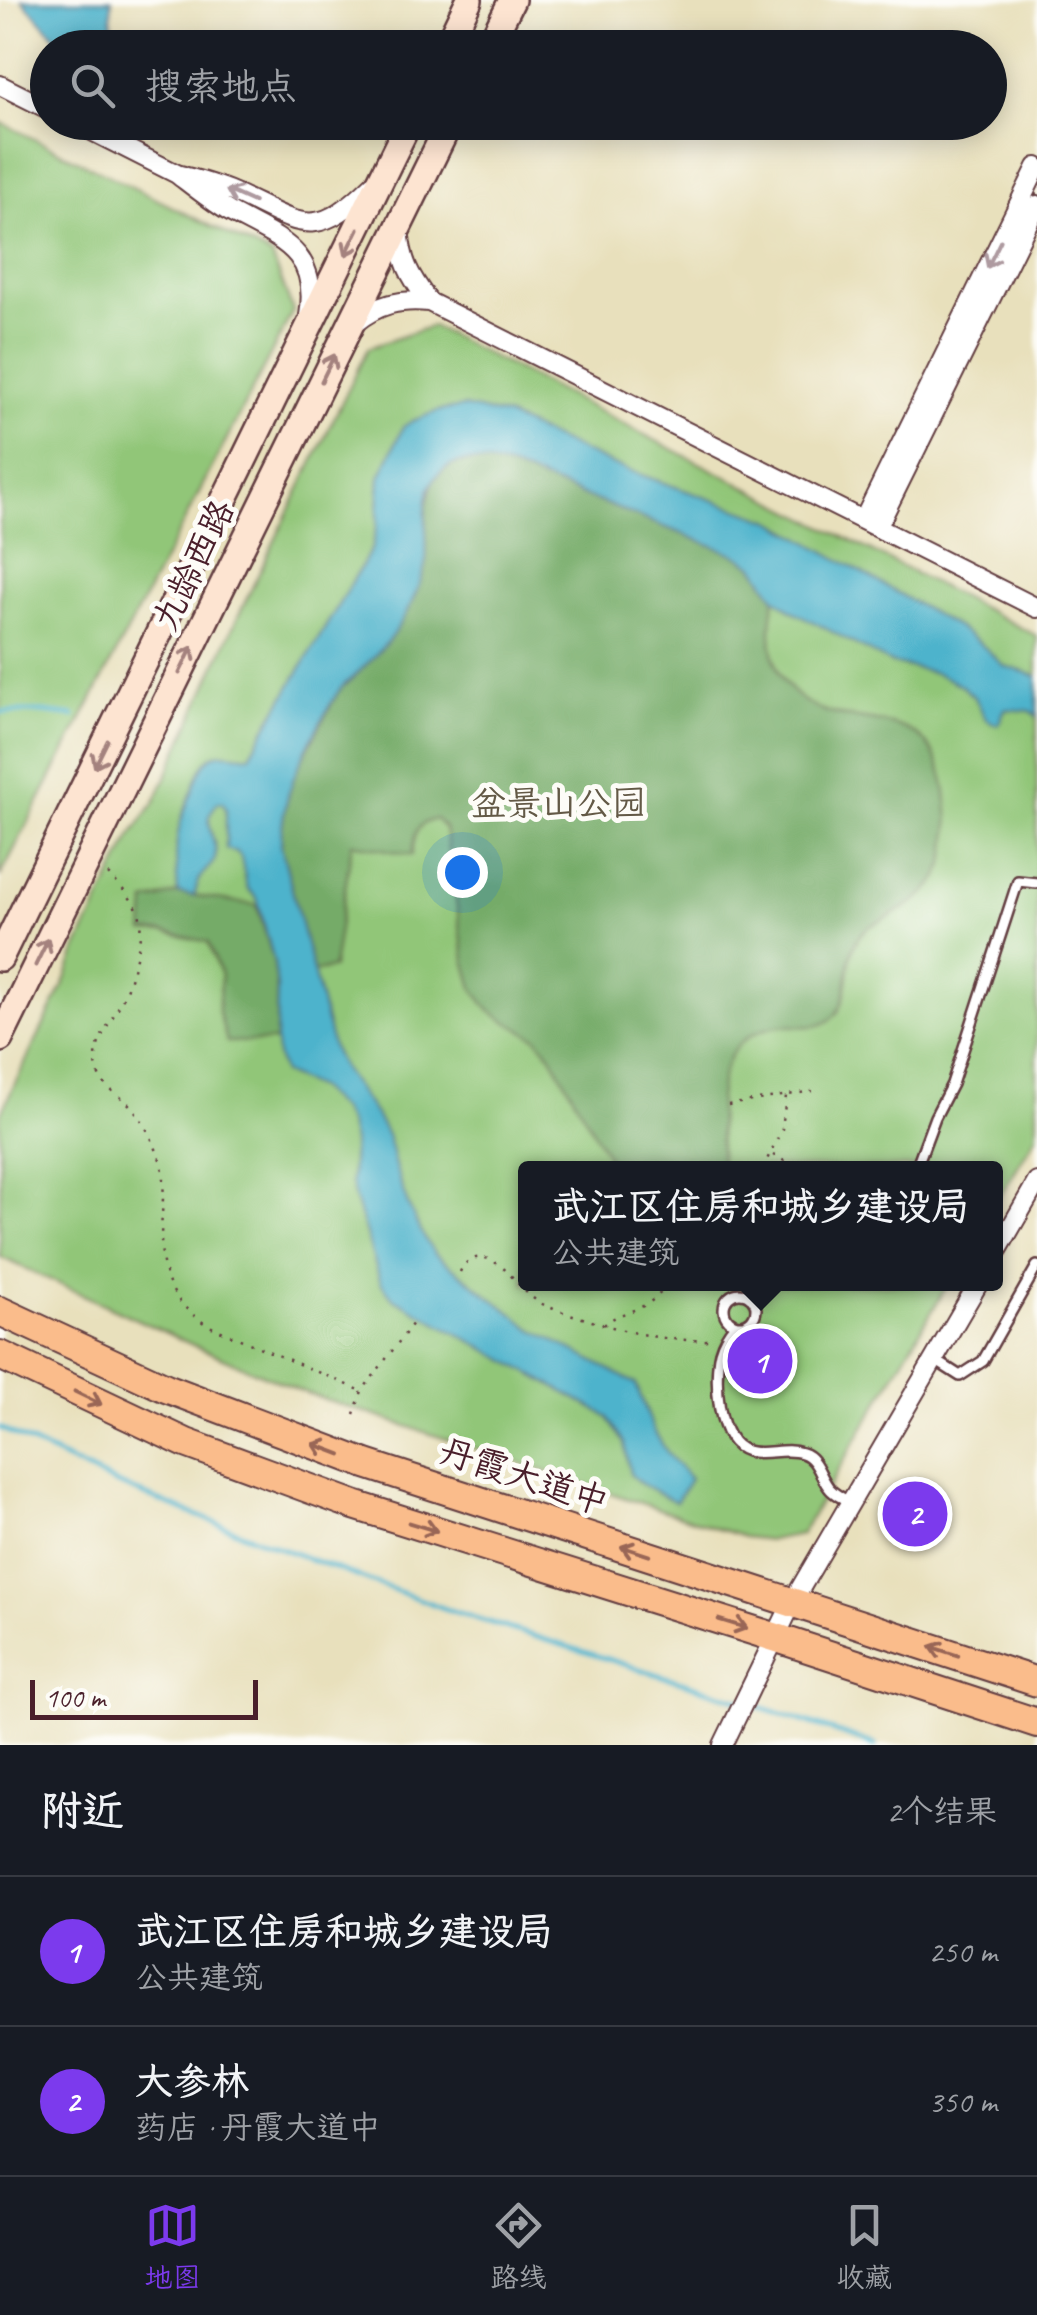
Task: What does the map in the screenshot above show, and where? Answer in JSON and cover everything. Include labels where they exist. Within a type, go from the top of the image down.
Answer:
[{"type":"main road","points":[[455,30],[469,0]]},
{"type":"main road","points":[[497,30],[512,0]]},
{"type":"main road","name":"九龄西路","points":[[0,958],[400,140]]},
{"type":"main road","name":"九龄西路","points":[[0,1040],[441,140]]},
{"type":"main road","name":"丹霞大道中","points":[[7,1312],[182,1394],[366,1464],[1037,1682]]},
{"type":"main road","points":[[2,1357],[169,1436],[354,1505],[1037,1723]]},
{"type":"main road","points":[[169,1436],[159,1422],[160,1407],[170,1397],[182,1394]]},
{"type":"street","points":[[0,86],[30,100]]},
{"type":"street","points":[[110,140],[178,174],[231,191],[296,223],[333,217],[353,204],[384,173]]},
{"type":"street","points":[[871,523],[1037,167]]},
{"type":"street","points":[[178,174],[222,208],[289,246],[304,262],[311,286],[305,339]]},
{"type":"street","points":[[871,523],[1037,205]]},
{"type":"street","points":[[399,225],[408,273],[430,302]]},
{"type":"street","points":[[347,330],[384,305],[412,300],[430,302],[1037,608]]},
{"type":"street","points":[[1003,1241],[1037,1182]]},
{"type":"street","points":[[722,1745],[793,1601],[974,1291]]},
{"type":"lane","points":[[918,1161],[957,1070],[1018,881],[1037,883]]},
{"type":"lane","points":[[934,1359],[960,1376],[982,1362],[1037,1266]]},
{"type":"lane","points":[[750,1297],[756,1291]]},
{"type":"lane","points":[[737,1294],[750,1297],[756,1306],[755,1315],[745,1325],[735,1325],[725,1316],[726,1302],[737,1294]]},
{"type":"lane","points":[[735,1325],[720,1354],[718,1380],[721,1413],[730,1436],[749,1452],[802,1453],[815,1463],[832,1492],[850,1502]]},
{"type":"path","points":[[108,874],[138,912],[140,929],[126,992],[97,1049],[97,1072],[107,1088],[138,1115],[162,1164],[161,1253],[165,1277],[192,1314],[207,1326],[362,1391]]},
{"type":"path","points":[[728,1105],[812,1091]]},
{"type":"path","points":[[766,1161],[782,1129],[786,1094]]},
{"type":"path","points":[[774,1154],[786,1161]]},
{"type":"path","points":[[460,1272],[471,1259],[480,1257],[502,1266],[518,1283]]},
{"type":"path","points":[[525,1291],[544,1305],[655,1338],[708,1340],[728,1334]]},
{"type":"path","points":[[604,1325],[618,1315],[642,1307],[662,1291]]},
{"type":"path","points":[[354,1414],[362,1391],[416,1319]]},
{"type":"green space","points":[[0,122],[272,256],[293,311],[0,877]]},
{"type":"green space","name":"盆景山公园","points":[[432,326],[1037,636],[1037,1135],[1003,1191],[1003,1161],[518,1161],[518,1291],[944,1291],[801,1534],[770,1540],[744,1537],[306,1393],[0,1257],[0,1114],[133,833],[155,802],[231,631],[368,348]]},
{"type":"green space","points":[[489,462],[513,468],[737,555],[754,566],[775,598],[771,640],[774,659],[791,690],[823,710],[907,730],[924,741],[938,764],[946,792],[948,823],[947,850],[940,874],[917,900],[869,927],[857,939],[843,1000],[830,1020],[812,1026],[779,1026],[755,1033],[738,1045],[722,1080],[721,1161],[610,1161],[537,1038],[488,1009],[473,988],[465,960],[445,829],[436,819],[417,831],[412,855],[352,843],[333,968],[312,972],[281,846],[281,824],[293,776],[339,690],[359,672],[414,592],[423,574],[426,507],[433,480],[457,463]]},
{"type":"green space","points":[[178,893],[257,905],[274,962],[276,1041],[227,1042],[218,1010],[221,975],[208,942],[144,932],[146,902]]},
{"type":"water","points":[[22,0],[112,0],[113,30],[49,30]]},
{"type":"water","points":[[464,407],[506,416],[613,465],[772,521],[960,629],[1004,666],[1037,676],[1037,716],[1031,711],[1005,709],[998,725],[986,719],[975,698],[962,686],[936,673],[891,663],[791,610],[775,598],[754,566],[737,555],[513,468],[461,462],[442,470],[430,487],[426,560],[407,611],[395,632],[337,694],[300,763],[284,811],[281,846],[332,1045],[387,1135],[417,1224],[435,1254],[532,1329],[636,1384],[653,1429],[690,1479],[676,1502],[630,1474],[624,1443],[607,1416],[393,1298],[381,1283],[351,1183],[353,1142],[349,1125],[341,1110],[318,1088],[283,1073],[277,1056],[274,962],[257,898],[247,888],[241,857],[226,849],[223,803],[218,802],[210,818],[215,859],[199,879],[194,896],[178,893],[177,837],[202,768],[216,754],[250,755],[372,548],[380,477],[403,427],[438,411]]},
{"type":"waterway","points":[[0,712],[74,716]]},
{"type":"waterway","points":[[0,1428],[117,1484],[277,1547],[449,1610],[740,1700]]},
{"type":"waterway","points":[[751,1704],[876,1745]]},
{"type":"place","name":"武江区住房和城乡建设局","points":[[760,1361]]},
{"type":"place","name":"大参林","points":[[915,1514]]}]
